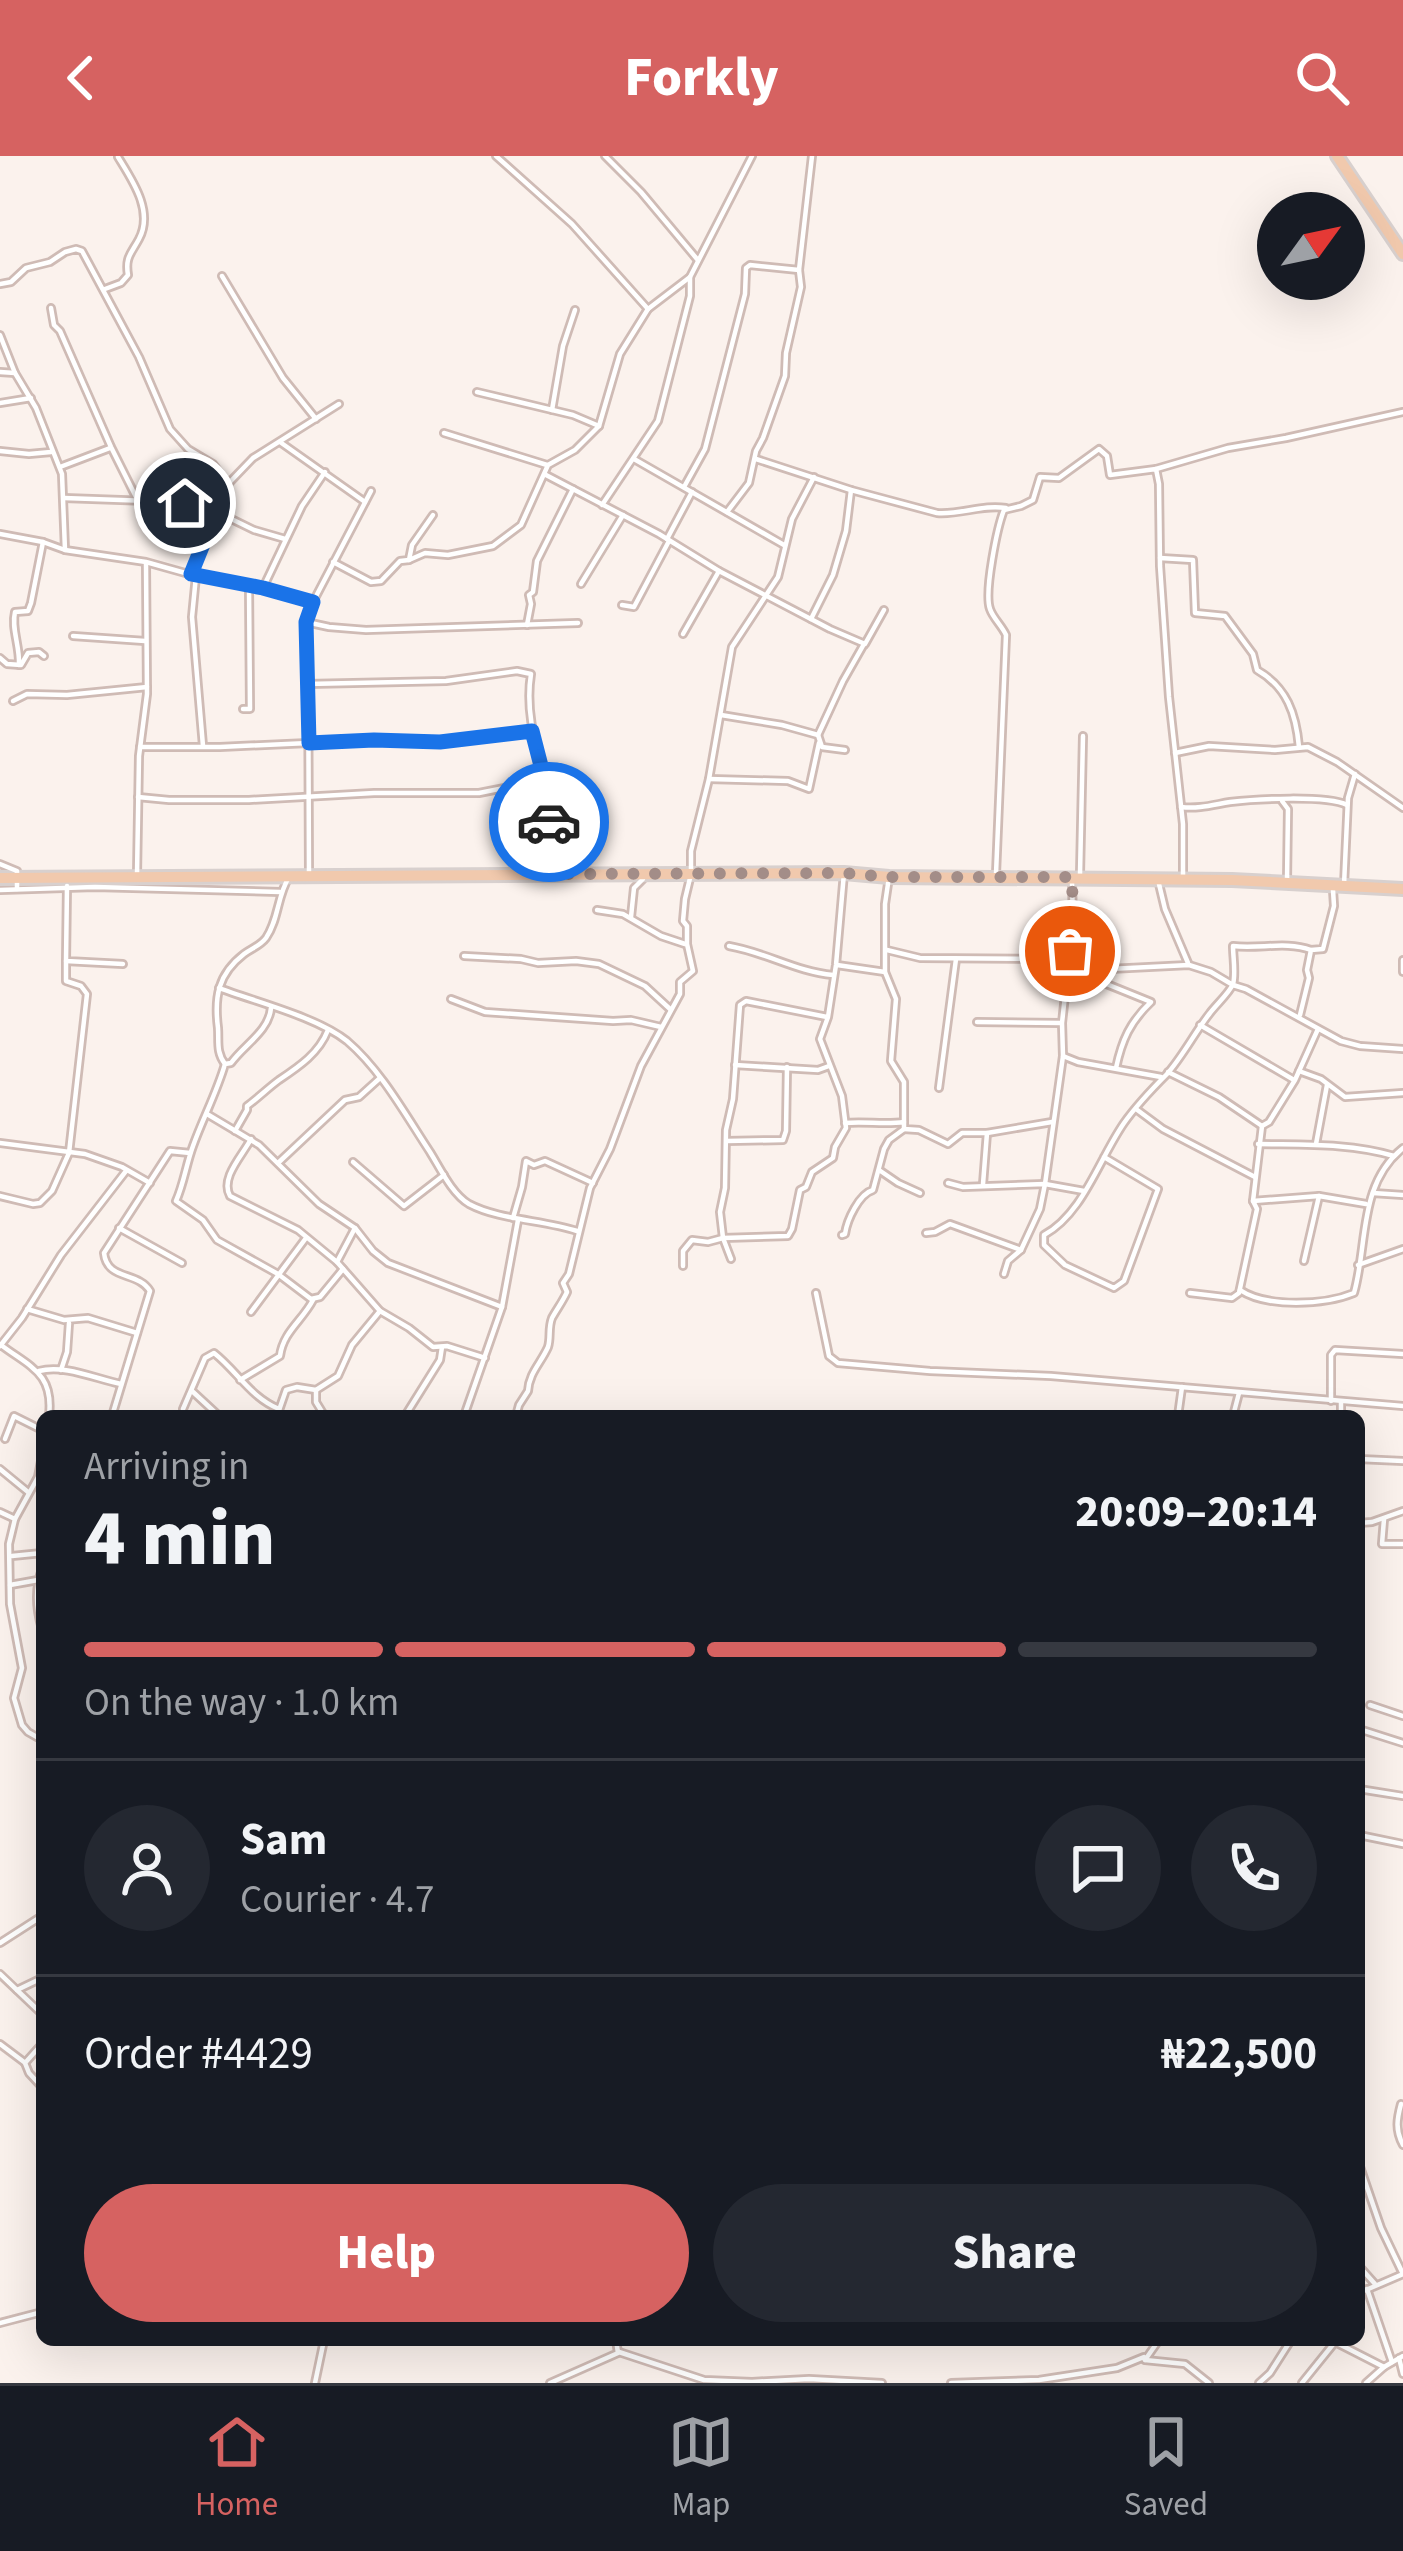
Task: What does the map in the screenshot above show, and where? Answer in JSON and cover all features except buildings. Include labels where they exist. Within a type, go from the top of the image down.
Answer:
[{"type":"main road","points":[[1336,156],[1403,254]]},
{"type":"main road","points":[[0,878],[67,884],[137,875],[844,873],[1183,878],[1403,889]]},
{"type":"street","points":[[496,156],[584,236],[648,309]]},
{"type":"street","points":[[605,156],[698,261]]},
{"type":"street","points":[[602,505],[658,422],[691,277],[752,156]]},
{"type":"street","points":[[727,512],[749,483],[785,376],[801,287],[812,156]]},
{"type":"street","points":[[105,289],[121,283],[128,274],[126,260],[143,230],[140,196],[118,157]]},
{"type":"street","points":[[0,284],[11,282],[26,268],[76,249],[82,251],[139,357],[170,429],[188,449],[213,464],[228,484]]},
{"type":"street","points":[[683,487],[706,449],[745,294],[747,267],[800,269]]},
{"type":"street","points":[[222,276],[283,378],[316,419]]},
{"type":"street","points":[[444,433],[548,465],[574,450],[599,426],[620,354],[648,309],[691,277]]},
{"type":"street","points":[[51,308],[54,325],[138,501]]},
{"type":"street","points":[[551,411],[575,310]]},
{"type":"street","points":[[0,335],[64,482],[65,550]]},
{"type":"street","points":[[0,372],[15,373]]},
{"type":"street","points":[[477,392],[573,415],[599,426]]},
{"type":"street","points":[[0,403],[31,398]]},
{"type":"street","points":[[203,746],[192,616],[194,575],[211,512],[249,461],[340,404]]},
{"type":"street","points":[[754,458],[851,490],[951,514],[1030,502],[1040,477],[1059,478],[1099,449],[1107,456],[1110,475],[1156,470],[1228,448],[1403,412]]},
{"type":"street","points":[[280,442],[365,502]]},
{"type":"street","points":[[59,467],[111,448]]},
{"type":"street","points":[[0,451],[51,452]]},
{"type":"street","points":[[634,459],[784,545]]},
{"type":"street","points":[[333,562],[376,582],[400,561],[425,554],[445,556],[503,540],[521,525],[548,465]]},
{"type":"street","points":[[1156,470],[1185,850],[1183,878]]},
{"type":"street","points":[[263,588],[302,506],[325,472]]},
{"type":"street","points":[[546,475],[719,571],[865,644]]},
{"type":"street","points":[[517,1410],[550,1343],[549,1330],[567,1292],[563,1283],[593,1183],[641,1066],[680,994],[680,982],[693,971],[683,921],[685,898],[732,647],[778,577],[796,508],[814,477]]},
{"type":"street","points":[[527,625],[537,561],[573,489]]},
{"type":"street","points":[[811,619],[833,574],[846,531],[851,490]]},
{"type":"street","points":[[309,876],[306,622],[371,491]]},
{"type":"street","points":[[622,604],[634,607],[692,492]]},
{"type":"street","points":[[64,498],[185,503],[286,539]]},
{"type":"street","points":[[996,877],[1006,635],[988,602],[995,537],[1006,508]]},
{"type":"street","points":[[409,560],[412,545],[434,515]]},
{"type":"street","points":[[581,584],[623,515]]},
{"type":"street","points":[[0,534],[146,562],[313,602]]},
{"type":"street","points":[[19,664],[11,620],[31,603],[43,542]]},
{"type":"street","points":[[1160,558],[1192,560],[1195,613],[1225,616],[1253,654],[1258,670],[1273,679],[1290,701],[1298,723],[1299,747]]},
{"type":"street","points":[[137,875],[140,746],[147,687],[146,562]]},
{"type":"street","points":[[683,634],[719,571]]},
{"type":"street","points":[[243,710],[250,709],[249,586]]},
{"type":"street","points":[[709,778],[788,781],[809,789],[819,739],[843,681],[884,610]]},
{"type":"street","points":[[306,622],[366,630],[578,623]]},
{"type":"street","points":[[73,636],[145,640]]},
{"type":"street","points":[[16,642],[28,653],[44,656]]},
{"type":"street","points":[[0,658],[7,664],[19,664],[28,653]]},
{"type":"street","points":[[307,684],[446,681],[517,671],[531,674],[532,732],[554,816],[549,822],[549,847],[557,874]]},
{"type":"street","points":[[13,701],[27,694],[147,687]]},
{"type":"street","points":[[721,715],[782,725],[819,739],[822,747],[845,749]]},
{"type":"street","points":[[140,746],[440,742],[532,732]]},
{"type":"street","points":[[1004,1274],[1040,1209],[1045,1184],[1063,1056],[1083,736]]},
{"type":"street","points":[[1175,752],[1208,746],[1313,749],[1403,808]]},
{"type":"street","points":[[1104,1157],[1158,1189],[1124,1281],[1114,1288],[1065,1265],[1042,1241],[1044,1235],[1078,1206],[1084,1191],[1104,1157],[1126,1120],[1233,985],[1233,946],[1262,949],[1292,944],[1323,949],[1338,885],[1354,774]]},
{"type":"street","points":[[138,797],[249,800],[479,793],[544,780]]},
{"type":"street","points":[[1181,808],[1325,798],[1348,806]]},
{"type":"street","points":[[1282,801],[1288,809],[1287,881]]},
{"type":"street","points":[[0,864],[17,871],[17,883],[0,890]]},
{"type":"street","points":[[682,1265],[683,1251],[692,1240],[788,1237],[800,1190],[812,1172],[833,1158],[846,1128],[842,1096],[820,1039],[835,975],[844,873]]},
{"type":"street","points":[[631,917],[634,888],[646,874]]},
{"type":"street","points":[[225,1064],[218,1054],[215,1007],[222,975],[262,944],[289,877]]},
{"type":"street","points":[[842,1235],[863,1196],[873,1190],[889,1140],[904,1126],[904,1082],[891,1061],[896,999],[885,972],[889,877]]},
{"type":"street","points":[[1157,878],[1189,965]]},
{"type":"street","points":[[0,1196],[40,1202],[52,1191],[70,1153],[87,994],[81,986],[66,981],[67,884],[280,892]]},
{"type":"street","points":[[597,910],[631,917],[661,936],[687,944]]},
{"type":"street","points":[[729,946],[835,975]]},
{"type":"street","points":[[887,950],[920,958],[1068,959]]},
{"type":"street","points":[[1300,1018],[1311,950]]},
{"type":"street","points":[[464,956],[608,967],[645,986],[670,1009]]},
{"type":"street","points":[[939,1088],[956,959]]},
{"type":"street","points":[[1403,960],[1403,972]]},
{"type":"street","points":[[66,961],[123,964]]},
{"type":"street","points":[[836,965],[885,972]]},
{"type":"street","points":[[1104,981],[1109,969],[1189,965],[1246,989],[1351,1045],[1403,1049]]},
{"type":"street","points":[[1067,968],[1151,1002],[1131,1021],[1117,1068]]},
{"type":"street","points":[[219,988],[315,1022],[347,1042],[380,1078],[467,1203],[579,1232]]},
{"type":"street","points":[[451,999],[503,1014],[631,1020],[661,1028]]},
{"type":"street","points":[[731,1259],[720,1212],[737,1020],[743,1001],[828,1017]]},
{"type":"street","points":[[225,1064],[266,1026],[272,1007]]},
{"type":"street","points":[[977,1022],[1062,1023]]},
{"type":"street","points":[[1200,1025],[1294,1080]]},
{"type":"street","points":[[1190,1293],[1232,1298],[1240,1290],[1257,1209],[1253,1201],[1262,1126],[1294,1080],[1318,1029]]},
{"type":"street","points":[[235,1131],[247,1106],[298,1069],[322,1045],[328,1030]]},
{"type":"street","points":[[1063,1056],[1161,1077]]},
{"type":"street","points":[[225,1064],[176,1201],[203,1220],[217,1240],[313,1300]]},
{"type":"street","points":[[735,1065],[818,1070],[829,1066]]},
{"type":"street","points":[[727,1141],[783,1140],[787,1067]]},
{"type":"street","points":[[1299,1071],[1321,1079],[1345,1097],[1403,1093]]},
{"type":"street","points":[[1168,1072],[1220,1097],[1262,1126]]},
{"type":"street","points":[[278,1163],[334,1109],[380,1078]]},
{"type":"street","points":[[1316,1145],[1327,1085]]},
{"type":"street","points":[[1136,1109],[1163,1129],[1255,1177]]},
{"type":"street","points":[[207,1114],[250,1139],[320,1204],[355,1228],[388,1263],[502,1307]]},
{"type":"street","points":[[845,1123],[904,1126],[948,1144],[962,1133],[1054,1121]]},
{"type":"street","points":[[982,1184],[987,1133]]},
{"type":"street","points":[[250,1139],[227,1181],[227,1193],[294,1228],[337,1262],[380,1311],[433,1347],[452,1347],[484,1358]]},
{"type":"street","points":[[0,1143],[77,1152],[110,1162],[150,1183]]},
{"type":"street","points":[[1258,1144],[1316,1145],[1394,1156]]},
{"type":"street","points":[[1240,1290],[1272,1301],[1331,1302],[1354,1293],[1368,1204],[1403,1148]]},
{"type":"street","points":[[114,1410],[150,1291],[110,1270],[104,1253],[170,1150],[190,1153]]},
{"type":"street","points":[[466,1410],[502,1307],[526,1161],[534,1165],[544,1161],[593,1183]]},
{"type":"street","points":[[353,1162],[404,1206],[444,1175]]},
{"type":"street","points":[[879,1170],[920,1193]]},
{"type":"street","points":[[49,1410],[48,1389],[39,1371],[1,1345],[61,1255],[126,1171]]},
{"type":"street","points":[[948,1183],[963,1187],[1045,1184],[1084,1191]]},
{"type":"street","points":[[1373,1193],[1403,1195]]},
{"type":"street","points":[[1253,1201],[1319,1196],[1368,1204]]},
{"type":"street","points":[[1304,1261],[1319,1196]]},
{"type":"street","points":[[926,1233],[950,1224],[1021,1250]]},
{"type":"street","points":[[119,1228],[182,1263]]},
{"type":"street","points":[[337,1262],[355,1228]]},
{"type":"street","points":[[250,1312],[306,1238]]},
{"type":"street","points":[[1358,1265],[1403,1250]]},
{"type":"street","points":[[240,1381],[278,1358],[286,1333],[343,1269]]},
{"type":"street","points":[[816,1292],[835,1362],[1403,1406]]},
{"type":"street","points":[[28,1309],[70,1320],[88,1318],[137,1333]]},
{"type":"street","points":[[279,1410],[281,1398],[291,1388],[316,1390],[338,1376],[352,1345],[380,1311]]},
{"type":"street","points":[[61,1370],[70,1320]]},
{"type":"street","points":[[409,1410],[440,1360],[442,1347]]},
{"type":"street","points":[[1331,1401],[1332,1352],[1403,1354]]},
{"type":"street","points":[[183,1409],[206,1358],[214,1353],[274,1410]]},
{"type":"street","points":[[39,1371],[61,1370],[122,1384]]},
{"type":"street","points":[[1179,1410],[1182,1387]]},
{"type":"street","points":[[191,1390],[213,1410]]},
{"type":"street","points":[[316,1390],[321,1410]]},
{"type":"street","points":[[1235,1410],[1239,1393]]},
{"type":"street","points":[[1341,1410],[1342,1402]]},
{"type":"street","points":[[5,1438],[14,1416],[36,1427]]},
{"type":"street","points":[[1365,1459],[1403,1461]]},
{"type":"street","points":[[0,1469],[29,1492]]},
{"type":"street","points":[[36,1480],[11,1530],[10,1557],[11,1618],[22,1658],[14,1698],[22,1725],[36,1737]]},
{"type":"street","points":[[1365,1522],[1403,1511]]},
{"type":"street","points":[[0,1512],[15,1519]]},
{"type":"street","points":[[1384,1519],[1382,1544],[1403,1544]]},
{"type":"street","points":[[10,1557],[36,1554]]},
{"type":"street","points":[[10,1585],[36,1580]]},
{"type":"street","points":[[0,1624],[11,1618]]},
{"type":"street","points":[[1370,1705],[1403,1716]]},
{"type":"street","points":[[28,1732],[36,1729]]},
{"type":"street","points":[[1365,1731],[1403,1743]]},
{"type":"street","points":[[1365,1791],[1403,1796]]},
{"type":"street","points":[[1365,1836],[1403,1844]]},
{"type":"street","points":[[0,1943],[36,1920]]},
{"type":"street","points":[[0,1974],[36,2008]]},
{"type":"street","points":[[16,1990],[36,1981]]},
{"type":"street","points":[[0,2044],[25,2062],[36,2081]]},
{"type":"street","points":[[25,2062],[36,2050]]},
{"type":"street","points":[[1401,2104],[1397,2122],[1403,2145]]},
{"type":"street","points":[[1365,2181],[1403,2274],[1365,2290]]},
{"type":"street","points":[[1365,2273],[1376,2285]]},
{"type":"street","points":[[1365,2295],[1403,2374]]},
{"type":"street","points":[[0,2323],[36,2314]]},
{"type":"street","points":[[315,2383],[323,2346]]},
{"type":"street","points":[[618,2346],[619,2352]]},
{"type":"street","points":[[1145,2360],[1155,2346]]},
{"type":"street","points":[[1259,2383],[1287,2346]]},
{"type":"street","points":[[1302,2383],[1330,2346]]},
{"type":"street","points":[[1344,2346],[1384,2367]]},
{"type":"street","points":[[550,2383],[619,2352],[704,2380],[882,2383]]},
{"type":"street","points":[[951,2383],[1040,2380],[1117,2368],[1144,2356],[1145,2360],[1185,2364],[1209,2383]]},
{"type":"street","points":[[1366,2383],[1398,2359]]},
{"type":"way so far","points":[[549,822],[549,847],[557,874],[1072,877],[1070,951]]},
{"type":"route","points":[[185,503],[209,513],[208,532],[191,574],[313,602],[306,622],[309,743],[440,742],[532,731],[554,816],[549,822]]}]
